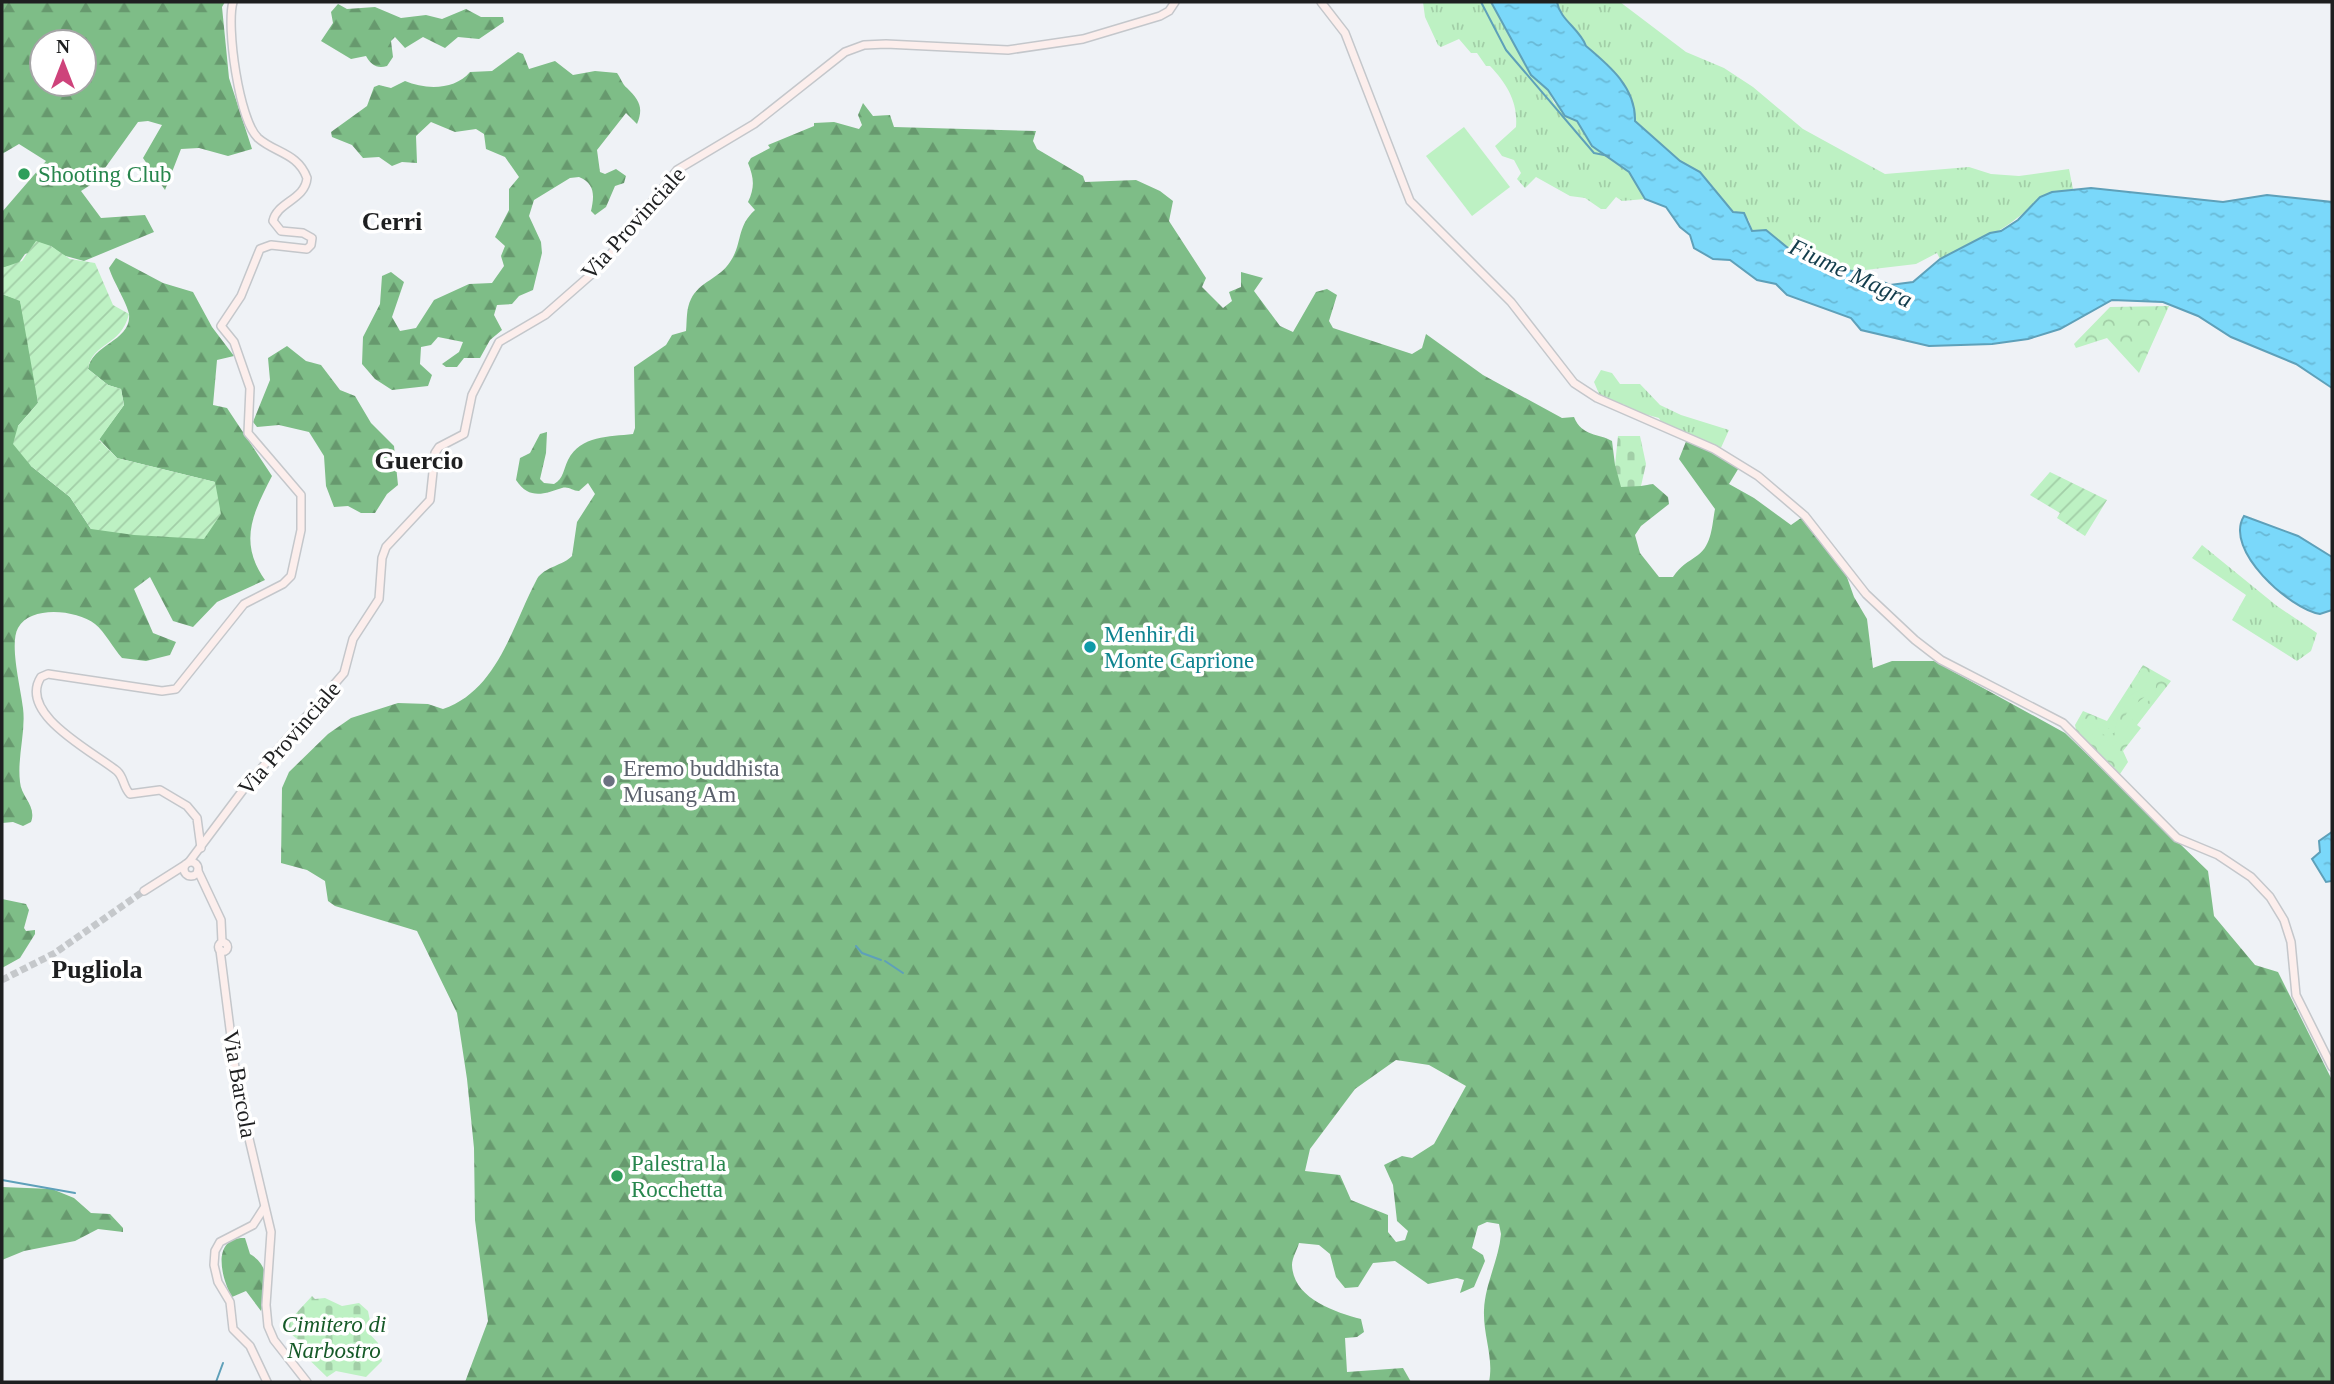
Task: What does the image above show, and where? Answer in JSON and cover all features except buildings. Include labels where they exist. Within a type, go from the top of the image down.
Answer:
[{"type":"main road","points":[[144,891],[172,872],[192,870],[200,850],[198,823],[187,806],[160,790],[130,794],[119,773],[93,756],[41,710],[36,692],[41,677],[53,674],[162,691],[176,690],[244,604],[283,584],[294,570],[303,508],[301,495],[272,465],[248,433],[250,388],[234,342],[222,326],[241,296],[260,249],[271,245],[307,249],[311,245],[312,238],[307,234],[281,231],[273,221],[275,215],[303,191],[307,178],[284,151],[262,141],[252,130],[235,61],[231,11],[233,2]]},
{"type":"main road","name":"Via Provinciale","points":[[200,850],[229,807],[344,673],[353,639],[379,599],[382,558],[386,547],[430,500],[435,453],[439,447],[464,433],[467,407],[496,346],[545,315],[602,265],[677,170],[699,154],[754,124],[827,64],[853,48],[886,44],[958,49],[1025,48],[1113,32],[1165,13],[1175,2]]},
{"type":"main road","points":[[1321,2],[1345,33],[1410,201],[1511,302],[1574,383],[1604,402],[1714,449],[1758,476],[1805,516],[1866,594],[1915,640],[1941,660],[2063,723],[2177,838],[2218,855],[2251,877],[2270,897],[2284,920],[2291,942],[2296,995],[2332,1067]]},
{"type":"main road","name":"Via Barcola","points":[[192,870],[221,920],[239,1092],[265,1222]]},
{"type":"main road","points":[[267,1382],[250,1346],[233,1329],[230,1301],[218,1282],[214,1265],[215,1251],[220,1242],[265,1222],[271,1242],[266,1296],[268,1326],[274,1340],[307,1382]]},
{"type":"green space","points":[[2,2],[225,2],[222,7],[229,78],[252,149],[228,156],[199,148],[181,149],[165,190],[143,158],[162,125],[148,121],[138,122],[95,182],[81,191],[101,218],[145,215],[154,232],[84,261],[62,255],[51,246],[25,254],[18,264],[2,268],[2,212],[46,161],[19,144],[2,154]]},
{"type":"green space","points":[[1423,2],[1491,2],[1531,75],[1548,90],[1554,103],[1577,121],[1592,145],[1629,172],[1645,199],[1622,201],[1616,197],[1606,209],[1601,209],[1585,198],[1570,196],[1536,177],[1525,188],[1517,179],[1521,173],[1514,160],[1502,156],[1495,146],[1516,127],[1513,101],[1506,87],[1490,66],[1486,66],[1477,53],[1471,53],[1459,39],[1441,47],[1438,45],[1425,17]]},
{"type":"green space","points":[[1557,2],[1620,2],[1686,52],[1724,68],[1753,87],[1803,129],[1885,174],[1969,167],[1991,174],[2019,176],[2069,169],[2073,189],[2043,199],[1996,233],[1940,259],[1937,253],[1916,264],[1865,270],[1863,273],[1820,263],[1752,231],[1749,220],[1729,209],[1700,172],[1680,161],[1635,121],[1631,98],[1626,88],[1612,70],[1586,46],[1562,14]]},
{"type":"green space","points":[[338,4],[347,9],[375,7],[401,18],[426,15],[442,19],[466,9],[481,17],[503,17],[504,22],[479,39],[458,37],[445,48],[423,37],[405,48],[395,37],[391,41],[393,57],[387,66],[377,67],[366,56],[351,59],[321,41],[333,23],[331,12]]},
{"type":"green space","points":[[518,52],[523,54],[529,69],[555,61],[573,75],[595,71],[617,73],[637,100],[639,118],[637,124],[626,113],[597,150],[600,172],[605,174],[616,169],[626,176],[624,183],[615,186],[606,207],[595,215],[591,211],[591,187],[579,177],[570,178],[534,200],[529,216],[541,242],[542,253],[533,290],[519,296],[512,304],[497,305],[494,315],[502,330],[490,340],[480,358],[464,358],[457,367],[446,367],[442,364],[459,352],[463,342],[438,337],[431,345],[421,347],[420,364],[432,375],[428,386],[392,390],[375,379],[362,364],[363,337],[380,304],[382,276],[391,272],[404,282],[392,317],[400,331],[416,328],[434,300],[469,284],[492,283],[504,266],[501,256],[505,246],[495,237],[509,210],[509,189],[519,177],[505,157],[486,149],[484,134],[476,129],[455,132],[431,122],[416,136],[417,163],[402,162],[392,166],[379,157],[363,158],[352,145],[332,137],[331,132],[367,106],[374,87],[379,85],[391,88],[405,81],[440,87],[464,78],[470,72],[492,71]]},
{"type":"green space","points":[[863,103],[873,116],[890,115],[894,127],[1036,131],[1033,141],[1037,149],[1083,176],[1085,182],[1136,180],[1160,191],[1173,201],[1169,221],[1206,278],[1202,287],[1223,308],[1232,301],[1229,292],[1241,287],[1241,272],[1263,278],[1254,291],[1280,326],[1293,332],[1316,292],[1327,289],[1337,295],[1329,321],[1333,328],[1412,354],[1422,348],[1426,334],[1483,375],[1562,418],[1574,417],[1581,428],[1612,441],[1615,465],[1641,486],[1653,484],[1668,497],[1669,504],[1641,526],[1635,535],[1640,553],[1659,577],[1673,577],[1703,551],[1712,528],[1715,509],[1679,459],[1687,439],[1740,466],[1729,484],[1754,498],[1791,525],[1801,518],[1843,566],[1854,597],[1867,619],[1873,668],[1892,661],[1934,661],[2065,733],[2208,871],[2214,916],[2255,965],[2278,972],[2332,1080],[2332,1382],[1489,1382],[1490,1364],[1484,1310],[1501,1234],[1499,1224],[1487,1222],[1478,1226],[1472,1248],[1483,1255],[1485,1261],[1474,1287],[1460,1293],[1464,1280],[1457,1278],[1428,1284],[1395,1261],[1373,1263],[1358,1287],[1345,1288],[1336,1277],[1330,1254],[1319,1245],[1299,1243],[1292,1265],[1299,1286],[1307,1295],[1328,1308],[1361,1319],[1364,1332],[1357,1337],[1345,1338],[1347,1372],[1403,1368],[1411,1382],[465,1382],[488,1321],[475,1220],[474,1148],[457,1013],[417,931],[335,906],[328,901],[325,881],[307,870],[281,863],[282,788],[289,772],[328,734],[351,718],[398,703],[428,704],[443,709],[462,700],[490,672],[511,636],[537,579],[572,556],[577,522],[595,494],[588,483],[579,491],[564,488],[537,494],[526,491],[516,480],[520,458],[530,453],[540,434],[547,432],[546,453],[540,479],[544,483],[554,484],[580,446],[596,439],[633,434],[634,367],[666,345],[672,335],[686,331],[691,299],[704,284],[726,267],[734,255],[742,229],[755,210],[748,202],[753,187],[748,163],[751,158],[770,148],[768,145],[814,126],[814,123],[834,122],[859,129],[862,125],[858,115]],"holes":[[[1396,1060],[1429,1065],[1466,1086],[1434,1144],[1412,1158],[1402,1156],[1384,1165],[1393,1185],[1397,1221],[1408,1231],[1405,1240],[1396,1242],[1388,1232],[1388,1215],[1351,1200],[1340,1175],[1305,1171],[1310,1149],[1355,1089]]]},
{"type":"green space","points":[[1464,127],[1510,187],[1472,216],[1426,156]]},
{"type":"green space","points":[[36,241],[51,246],[70,259],[95,263],[113,305],[129,314],[120,333],[95,354],[88,369],[108,385],[121,389],[124,405],[99,440],[117,458],[215,482],[221,514],[204,539],[134,535],[91,529],[70,497],[31,466],[13,444],[18,426],[38,403],[20,301],[2,294],[2,268],[22,261]]},
{"type":"green space","points":[[116,258],[163,283],[193,292],[212,327],[234,356],[217,360],[213,405],[227,408],[272,476],[254,515],[250,540],[252,553],[265,580],[217,602],[193,627],[173,621],[150,577],[134,589],[153,633],[176,642],[170,655],[146,661],[122,658],[99,627],[77,615],[43,613],[24,621],[18,628],[15,645],[24,717],[19,773],[21,787],[32,816],[31,822],[23,826],[13,822],[2,823],[2,294],[20,300],[32,364],[38,403],[18,426],[31,466],[70,497],[91,529],[215,482],[117,458],[99,439],[124,405],[121,389],[108,385],[88,369],[97,354],[118,337],[128,323],[128,309],[109,268]]},
{"type":"green space","points":[[2169,306],[2139,373],[2107,338],[2076,348],[2074,344],[2110,307]]},
{"type":"green space","points":[[287,346],[306,361],[321,365],[340,390],[355,396],[371,423],[394,446],[398,485],[387,494],[375,513],[361,513],[348,506],[334,507],[326,486],[324,456],[309,432],[279,425],[257,427],[253,422],[270,380],[268,358]]},
{"type":"green space","points":[[1601,370],[1612,373],[1620,384],[1640,384],[1660,405],[1681,415],[1729,430],[1720,450],[1661,422],[1659,418],[1626,409],[1624,404],[1621,406],[1600,396],[1594,382]]},
{"type":"green space","points":[[1618,436],[1640,436],[1646,464],[1641,486],[1621,487],[1615,465]]},
{"type":"green space","points":[[2050,472],[2107,500],[2085,536],[2057,518],[2060,513],[2030,495]]},
{"type":"green space","points":[[2202,545],[2277,606],[2317,633],[2311,651],[2297,661],[2232,620],[2246,595],[2192,558]]},
{"type":"green space","points":[[2143,665],[2171,681],[2137,725],[2141,728],[2123,751],[2128,762],[2120,774],[2076,730],[2075,725],[2083,711],[2107,721]]},
{"type":"green space","points":[[2147,671],[2157,679],[2155,694],[2114,745],[2096,743],[2082,730],[2083,720],[2091,717],[2109,729],[2125,698],[2140,690],[2138,676]],"holes":[[[2147,677],[2152,680],[2152,689],[2130,709],[2116,735],[2106,741],[2094,737],[2087,724],[2093,723],[2104,735],[2114,733],[2118,718],[2129,700],[2145,693]]]},
{"type":"green space","points":[[2,899],[26,904],[29,910],[24,928],[26,931],[35,930],[35,934],[20,958],[2,968]]},
{"type":"green space","points":[[2,1187],[52,1189],[74,1198],[91,1213],[110,1214],[123,1228],[123,1232],[98,1229],[75,1241],[24,1251],[2,1260]]},
{"type":"green space","points":[[245,1238],[250,1254],[262,1265],[265,1272],[267,1287],[261,1311],[246,1291],[232,1297],[222,1270],[223,1251],[227,1244],[234,1239]]},
{"type":"green space","name":"Cimitero di Narbostro","points":[[312,1296],[315,1299],[325,1298],[342,1306],[359,1303],[368,1311],[370,1321],[366,1330],[378,1343],[382,1361],[366,1377],[336,1371],[327,1377],[296,1347],[301,1342],[287,1331],[289,1321]]},
{"type":"water","name":"Fiume Magra","points":[[1491,2],[1557,2],[1562,14],[1586,46],[1612,70],[1626,88],[1634,109],[1635,121],[1680,161],[1700,172],[1733,212],[1744,213],[1752,231],[1766,230],[1794,253],[1807,255],[1831,267],[1863,273],[1890,285],[1913,282],[1940,259],[1990,233],[2001,231],[2018,220],[2040,197],[2052,192],[2091,188],[2223,202],[2267,195],[2332,202],[2332,388],[2296,364],[2231,337],[2198,316],[2163,302],[2112,300],[2060,329],[2028,339],[1992,344],[1929,346],[1861,330],[1851,318],[1787,295],[1776,284],[1757,280],[1730,260],[1713,259],[1694,248],[1690,235],[1680,227],[1666,207],[1645,199],[1629,172],[1592,146],[1577,121],[1565,116],[1548,90],[1531,75]]},
{"type":"water","points":[[2244,516],[2298,536],[2332,557],[2332,610],[2320,614],[2307,610],[2277,590],[2263,576],[2243,545],[2240,530]]},
{"type":"water","points":[[2332,832],[2332,881],[2326,882],[2312,859],[2320,852],[2319,841]]},
{"type":"waterway","points":[[1481,2],[1506,50],[1594,153],[1609,156]]},
{"type":"waterway","points":[[856,946],[862,953],[881,960]]},
{"type":"waterway","points":[[885,961],[903,973]]},
{"type":"waterway","points":[[2,1180],[75,1193]]},
{"type":"waterway","points":[[216,1382],[223,1363]]},
{"type":"tunnel","points":[[2,980],[55,953],[144,891]]},
{"type":"place","name":"Shooting Club","points":[[24,174]]},
{"type":"place","name":"Menhir di Monte Caprione","points":[[1090,647]]},
{"type":"place","name":"Eremo buddhista Musang Am","points":[[609,781]]},
{"type":"place","name":"Palestra la Rocchetta","points":[[617,1176]]},
{"type":"district","name":"Cerri","points":[[392,221]]},
{"type":"district","name":"Guercio","points":[[419,460]]},
{"type":"district","name":"Pugliola","points":[[97,969]]}]
